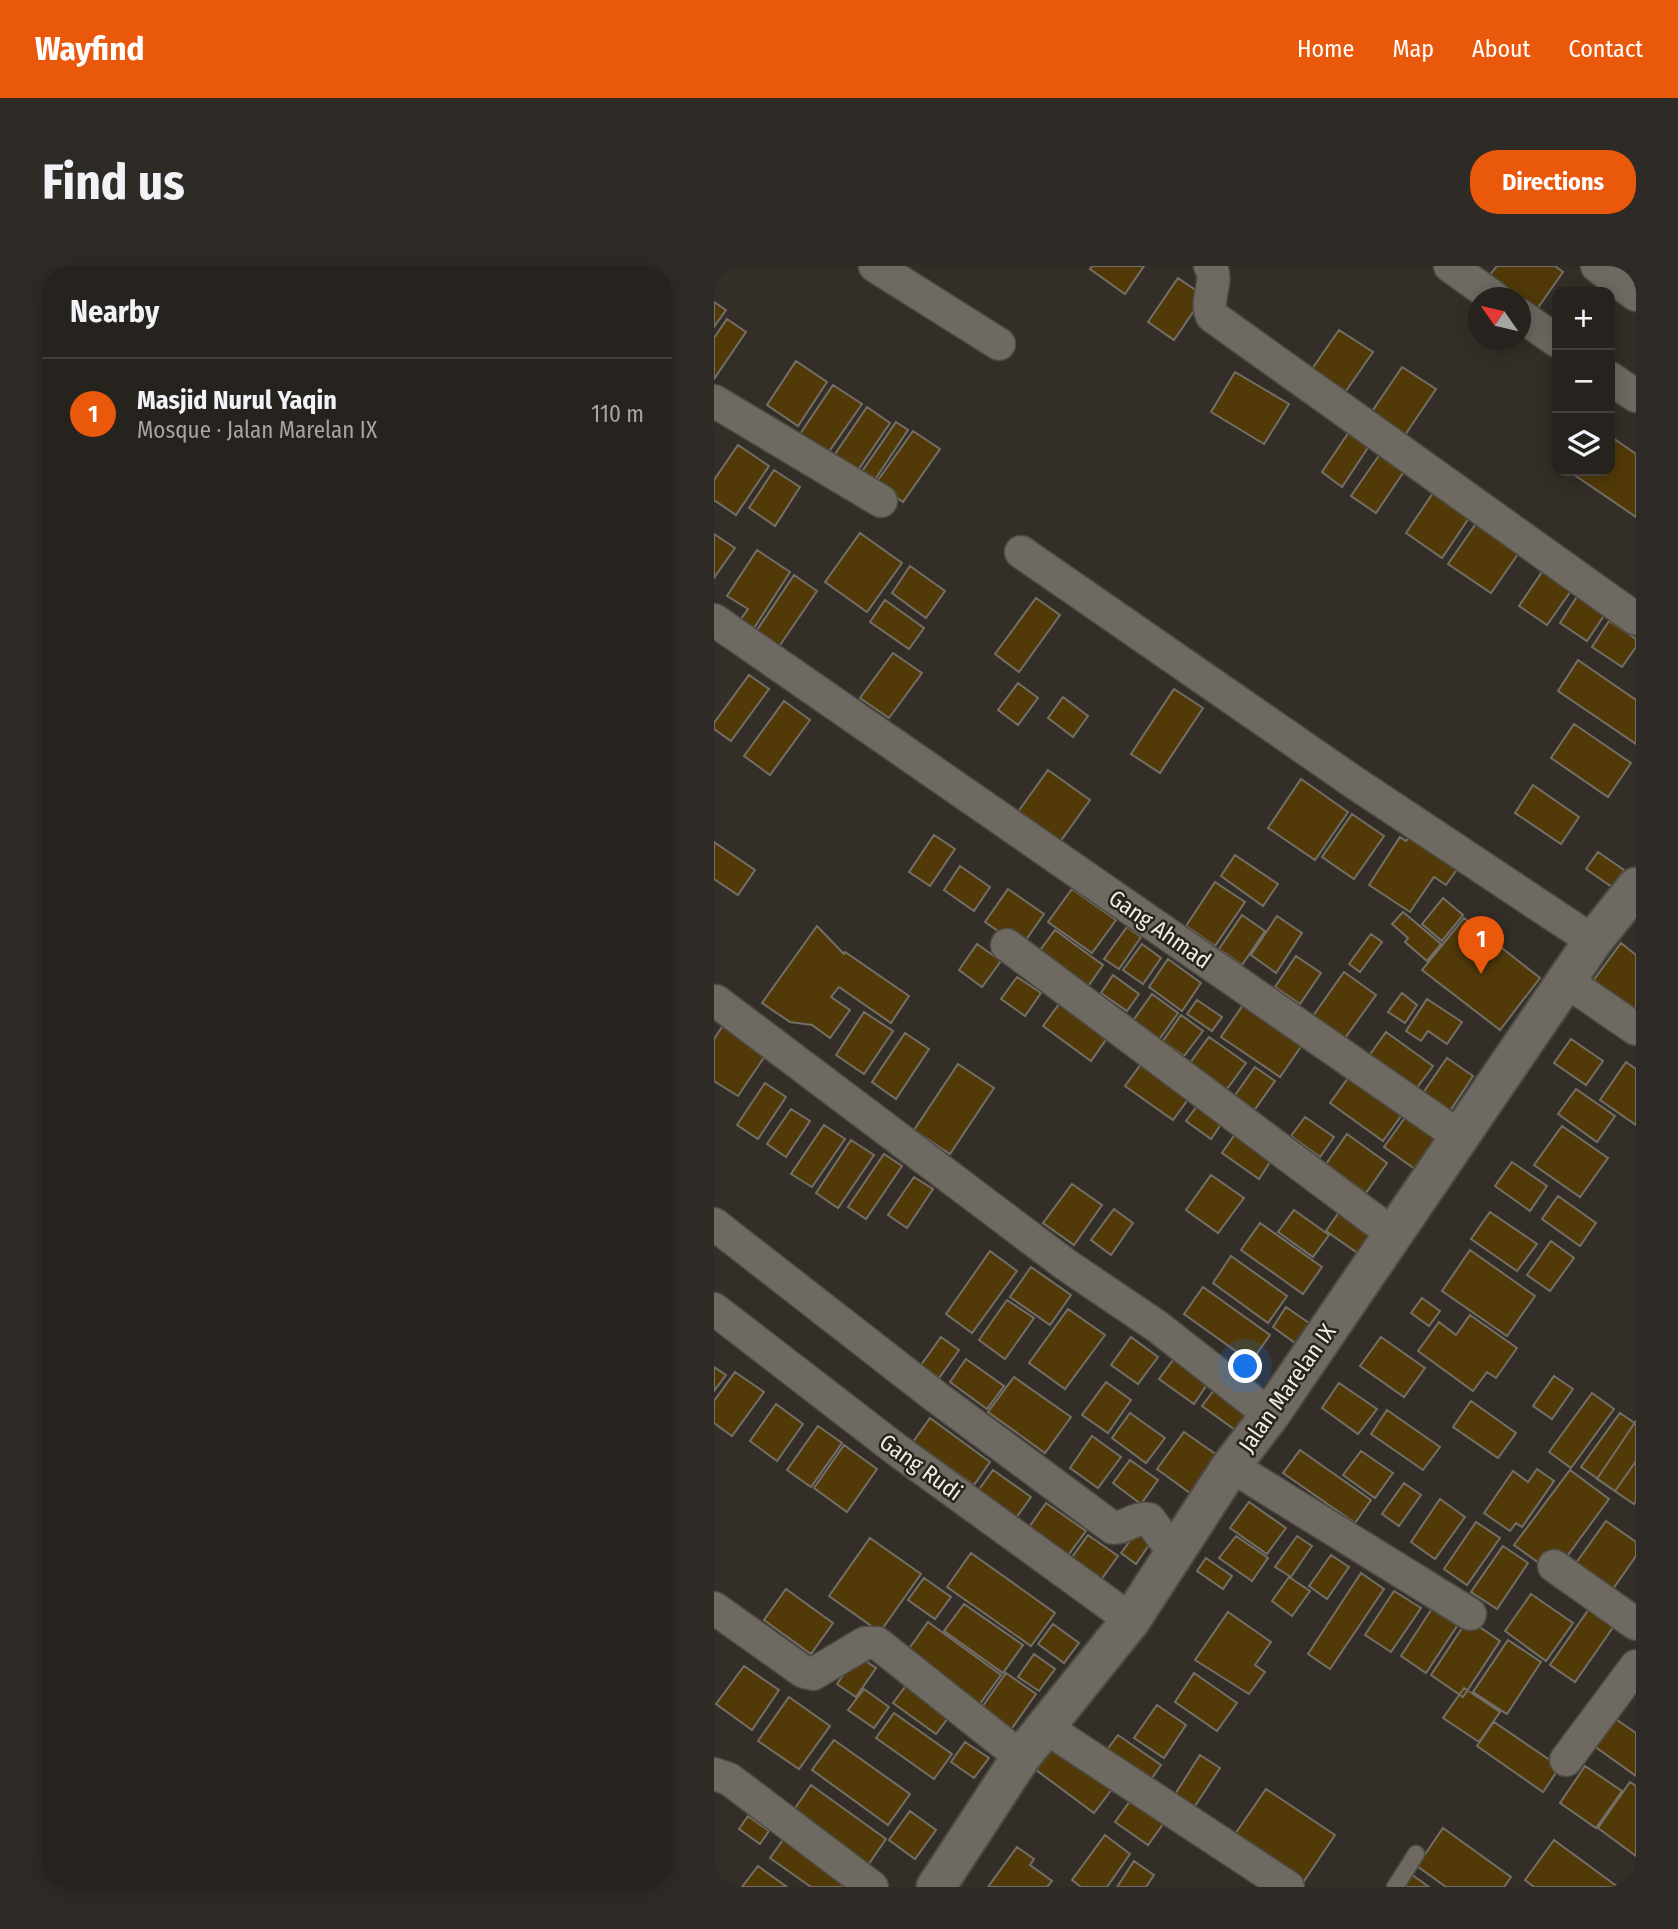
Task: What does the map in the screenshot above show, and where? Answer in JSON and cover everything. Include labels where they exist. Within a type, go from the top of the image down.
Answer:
[{"type":"main road","name":"Jalan Marelan IX","points":[[936,1887],[1021,1758],[1131,1620],[1231,1466],[1270,1415],[1593,941],[1636,887]]},
{"type":"street","points":[[875,266],[999,344]]},
{"type":"street","points":[[1210,266],[1213,284],[1207,305],[1212,316],[1636,619]]},
{"type":"street","points":[[1450,266],[1480,287]]},
{"type":"street","points":[[1597,266],[1636,295]]},
{"type":"street","points":[[1531,322],[1552,337]]},
{"type":"street","points":[[1615,381],[1636,396]]},
{"type":"street","points":[[714,401],[881,501]]},
{"type":"street","points":[[1021,552],[1352,781],[1593,941]]},
{"type":"street","name":"Gang Ahmad","points":[[714,620],[1459,1136]]},
{"type":"street","points":[[1007,945],[1393,1234]]},
{"type":"street","points":[[1566,981],[1636,1029]]},
{"type":"street","points":[[716,1001],[1065,1264],[1158,1327],[1270,1415]]},
{"type":"street","points":[[714,1224],[935,1396],[1113,1528],[1121,1528],[1139,1518],[1149,1519],[1175,1554]]},
{"type":"street","name":"Gang Rudi","points":[[714,1309],[897,1450],[1131,1620]]},
{"type":"street","points":[[1231,1466],[1470,1614]]},
{"type":"street","points":[[1554,1566],[1636,1624]]},
{"type":"street","points":[[714,1608],[804,1672],[813,1674],[865,1643],[877,1643],[1021,1758]]},
{"type":"street","points":[[1566,1760],[1636,1666]]},
{"type":"street","points":[[1045,1727],[1288,1887]]},
{"type":"street","points":[[714,1774],[729,1779],[872,1887]]},
{"type":"lane","points":[[1395,1887],[1416,1854]]},
{"type":"building","points":[[1092,266],[1144,266],[1125,294],[1090,269]]},
{"type":"building","points":[[1497,266],[1555,266],[1563,272],[1537,309],[1531,305],[1531,287],[1505,287],[1489,276]]},
{"type":"building","points":[[1178,278],[1204,296],[1174,340],[1148,322]]},
{"type":"building","points":[[714,302],[726,310],[714,327]]},
{"type":"building","points":[[727,319],[746,332],[714,379],[714,338]]},
{"type":"building","points":[[1339,330],[1373,352],[1346,391],[1312,369]]},
{"type":"building","points":[[796,361],[827,382],[798,426],[767,405]]},
{"type":"building","points":[[1402,367],[1436,389],[1405,435],[1371,413]]},
{"type":"building","points":[[1235,372],[1289,404],[1264,444],[1211,412]]},
{"type":"building","points":[[833,385],[862,404],[828,453],[800,434]]},
{"type":"building","points":[[867,407],[890,423],[856,473],[833,457]]},
{"type":"building","points":[[896,422],[908,430],[874,481],[861,473]]},
{"type":"building","points":[[913,431],[940,449],[903,502],[876,483]]},
{"type":"building","points":[[1349,432],[1369,446],[1342,487],[1322,472]]},
{"type":"building","points":[[1615,439],[1636,454],[1636,517],[1576,476],[1615,476]]},
{"type":"building","points":[[738,445],[769,466],[736,515],[714,500],[714,480]]},
{"type":"building","points":[[1380,454],[1405,470],[1376,513],[1351,496]]},
{"type":"building","points":[[774,470],[800,487],[775,526],[749,508]]},
{"type":"building","points":[[1435,490],[1471,515],[1442,558],[1406,533]]},
{"type":"building","points":[[1482,515],[1525,544],[1491,593],[1448,564]]},
{"type":"building","points":[[860,533],[902,563],[867,612],[825,582]]},
{"type":"building","points":[[714,534],[735,548],[714,578]]},
{"type":"building","points":[[757,550],[790,572],[747,639],[733,630],[748,609],[727,596]]},
{"type":"building","points":[[910,566],[945,591],[926,618],[892,593]]},
{"type":"building","points":[[1544,569],[1573,588],[1547,625],[1519,606]]},
{"type":"building","points":[[794,575],[817,591],[776,651],[753,636]]},
{"type":"building","points":[[1580,592],[1607,611],[1587,641],[1560,623]]},
{"type":"building","points":[[1036,598],[1060,615],[1019,672],[995,654]]},
{"type":"building","points":[[885,600],[924,628],[909,649],[870,622]]},
{"type":"building","points":[[1609,621],[1636,639],[1636,647],[1622,667],[1592,647]]},
{"type":"building","points":[[893,653],[922,673],[889,718],[860,698]]},
{"type":"building","points":[[1578,660],[1636,700],[1636,744],[1558,691]]},
{"type":"building","points":[[749,675],[769,689],[731,741],[714,729],[714,723]]},
{"type":"building","points":[[1018,683],[1038,698],[1018,725],[998,710]]},
{"type":"building","points":[[1174,689],[1203,708],[1160,773],[1131,754]]},
{"type":"building","points":[[1063,697],[1088,716],[1073,737],[1048,718]]},
{"type":"building","points":[[784,701],[810,720],[770,775],[744,756]]},
{"type":"building","points":[[1574,724],[1631,763],[1608,797],[1551,758]]},
{"type":"building","points":[[1048,770],[1090,800],[1057,846],[1015,816]]},
{"type":"building","points":[[1301,779],[1348,812],[1315,860],[1268,828]]},
{"type":"building","points":[[1533,785],[1579,817],[1561,844],[1515,813]]},
{"type":"building","points":[[1352,814],[1384,836],[1354,879],[1322,857]]},
{"type":"building","points":[[1414,829],[1463,861],[1446,885],[1434,877],[1410,912],[1369,885],[1400,837],[1406,841]]},
{"type":"building","points":[[934,835],[955,849],[930,886],[909,872]]},
{"type":"building","points":[[714,842],[755,870],[738,895],[714,879]]},
{"type":"building","points":[[1598,852],[1624,870],[1612,887],[1586,869]]},
{"type":"building","points":[[1235,855],[1278,884],[1263,906],[1221,876]]},
{"type":"building","points":[[960,866],[990,887],[974,911],[944,890]]},
{"type":"building","points":[[1215,882],[1245,902],[1215,946],[1186,926]]},
{"type":"building","points":[[1008,889],[1044,914],[1021,947],[985,922]]},
{"type":"building","points":[[1072,889],[1116,920],[1092,953],[1048,922]]},
{"type":"building","points":[[1443,898],[1463,915],[1442,941],[1422,924]]},
{"type":"building","points":[[1403,912],[1441,944],[1427,961],[1405,942],[1408,938],[1392,924]]},
{"type":"building","points":[[1242,915],[1265,931],[1242,965],[1219,949]]},
{"type":"building","points":[[1277,916],[1302,933],[1276,973],[1251,955]]},
{"type":"building","points":[[1464,918],[1540,978],[1500,1030],[1422,970]]},
{"type":"building","points":[[817,926],[844,954],[845,952],[909,996],[891,1023],[839,987],[831,997],[850,1010],[830,1038],[812,1025],[790,1022],[762,1003]]},
{"type":"building","points":[[1127,927],[1141,937],[1119,969],[1104,959]]},
{"type":"building","points":[[1055,930],[1103,965],[1084,992],[1035,957]]},
{"type":"building","points":[[1371,934],[1382,942],[1360,972],[1349,964]]},
{"type":"building","points":[[1621,943],[1636,955],[1636,1018],[1587,989]]},
{"type":"building","points":[[977,944],[1001,961],[982,987],[959,970]]},
{"type":"building","points":[[1142,944],[1161,958],[1143,984],[1123,970]]},
{"type":"building","points":[[1296,956],[1321,973],[1300,1004],[1275,987]]},
{"type":"building","points":[[1168,959],[1201,983],[1182,1011],[1149,987]]},
{"type":"building","points":[[1344,972],[1376,995],[1345,1038],[1313,1016]]},
{"type":"building","points":[[1113,975],[1139,994],[1127,1011],[1101,993]]},
{"type":"building","points":[[1017,977],[1041,993],[1025,1016],[1001,999]]},
{"type":"building","points":[[1402,993],[1417,1005],[1405,1023],[1388,1012]]},
{"type":"building","points":[[1152,994],[1178,1013],[1158,1041],[1132,1022]]},
{"type":"building","points":[[1427,999],[1462,1022],[1447,1044],[1428,1031],[1421,1041],[1406,1031]]},
{"type":"building","points":[[1062,1000],[1110,1034],[1091,1061],[1043,1026]]},
{"type":"building","points":[[1197,1000],[1222,1017],[1212,1031],[1187,1014]]},
{"type":"building","points":[[1243,1005],[1302,1045],[1280,1077],[1221,1037]]},
{"type":"building","points":[[864,1012],[893,1031],[864,1074],[836,1055]]},
{"type":"building","points":[[1181,1015],[1203,1031],[1184,1056],[1163,1041]]},
{"type":"building","points":[[726,1021],[769,1050],[738,1096],[714,1081],[714,1039]]},
{"type":"building","points":[[1386,1032],[1433,1066],[1413,1093],[1366,1060]]},
{"type":"building","points":[[905,1033],[929,1049],[896,1099],[872,1082]]},
{"type":"building","points":[[1209,1037],[1246,1063],[1227,1089],[1190,1063]]},
{"type":"building","points":[[1571,1039],[1603,1061],[1586,1085],[1554,1063]]},
{"type":"building","points":[[1447,1058],[1473,1076],[1450,1111],[1423,1093]]},
{"type":"building","points":[[1144,1060],[1192,1094],[1173,1120],[1125,1086]]},
{"type":"building","points":[[1626,1062],[1636,1069],[1636,1125],[1600,1100]]},
{"type":"building","points":[[958,1064],[994,1088],[950,1154],[914,1130]]},
{"type":"building","points":[[1255,1067],[1275,1081],[1253,1112],[1233,1098]]},
{"type":"building","points":[[1351,1074],[1404,1112],[1383,1141],[1330,1103]]},
{"type":"building","points":[[765,1083],[786,1097],[758,1139],[737,1125]]},
{"type":"building","points":[[1576,1089],[1615,1116],[1597,1142],[1558,1114]]},
{"type":"building","points":[[1200,1102],[1224,1120],[1211,1139],[1186,1121]]},
{"type":"building","points":[[791,1109],[810,1121],[786,1157],[767,1144]]},
{"type":"building","points":[[1409,1112],[1440,1133],[1415,1169],[1384,1147]]},
{"type":"building","points":[[1305,1117],[1334,1137],[1320,1157],[1291,1136]]},
{"type":"building","points":[[824,1125],[845,1139],[812,1187],[791,1174]]},
{"type":"building","points":[[1562,1126],[1608,1158],[1580,1197],[1534,1165]]},
{"type":"building","points":[[1238,1130],[1274,1156],[1259,1179],[1222,1153]]},
{"type":"building","points":[[1347,1134],[1387,1163],[1366,1193],[1326,1164]]},
{"type":"building","points":[[851,1140],[874,1155],[838,1208],[816,1193]]},
{"type":"building","points":[[884,1154],[902,1166],[866,1219],[848,1207]]},
{"type":"building","points":[[1512,1162],[1547,1186],[1530,1211],[1495,1186]]},
{"type":"building","points":[[1211,1175],[1244,1198],[1218,1233],[1186,1210]]},
{"type":"building","points":[[914,1177],[933,1189],[907,1228],[888,1215]]},
{"type":"building","points":[[1072,1184],[1102,1205],[1074,1245],[1043,1223]]},
{"type":"building","points":[[1558,1196],[1596,1223],[1580,1246],[1542,1219]]},
{"type":"building","points":[[1344,1205],[1377,1228],[1359,1254],[1326,1231]]},
{"type":"building","points":[[1114,1209],[1133,1223],[1111,1255],[1091,1240]]},
{"type":"building","points":[[1294,1210],[1329,1235],[1313,1257],[1278,1232]]},
{"type":"building","points":[[1490,1212],[1537,1244],[1517,1271],[1471,1239]]},
{"type":"building","points":[[1260,1223],[1322,1267],[1303,1294],[1241,1250]]},
{"type":"building","points":[[1551,1241],[1574,1258],[1550,1291],[1527,1275]]},
{"type":"building","points":[[1470,1250],[1535,1296],[1507,1336],[1442,1291]]},
{"type":"building","points":[[990,1251],[1017,1271],[972,1333],[946,1314]]},
{"type":"building","points":[[1231,1256],[1287,1296],[1268,1323],[1213,1283]]},
{"type":"building","points":[[1031,1267],[1071,1295],[1050,1325],[1010,1297]]},
{"type":"building","points":[[1203,1287],[1270,1335],[1251,1362],[1184,1314]]},
{"type":"building","points":[[1422,1298],[1440,1311],[1429,1326],[1411,1313]]},
{"type":"building","points":[[1007,1300],[1034,1318],[1005,1359],[979,1340]]},
{"type":"building","points":[[1286,1307],[1316,1328],[1302,1348],[1273,1327]]},
{"type":"building","points":[[1068,1309],[1105,1335],[1065,1389],[1029,1363]]},
{"type":"building","points":[[1470,1315],[1517,1348],[1496,1378],[1487,1372],[1473,1391],[1418,1351],[1439,1322],[1456,1335]]},
{"type":"building","points":[[941,1337],[959,1350],[939,1378],[921,1365]]},
{"type":"building","points":[[1131,1337],[1158,1357],[1138,1384],[1111,1365]]},
{"type":"building","points":[[1381,1337],[1425,1368],[1404,1397],[1360,1366]]},
{"type":"building","points":[[1176,1356],[1210,1380],[1194,1404],[1159,1379]]},
{"type":"building","points":[[966,1359],[1004,1386],[987,1409],[950,1382]]},
{"type":"building","points":[[714,1367],[726,1375],[714,1391]]},
{"type":"building","points":[[735,1372],[764,1392],[732,1436],[714,1423],[714,1401]]},
{"type":"building","points":[[1554,1376],[1573,1389],[1552,1419],[1533,1406]]},
{"type":"building","points":[[1014,1377],[1071,1417],[1045,1453],[988,1412]]},
{"type":"building","points":[[1106,1382],[1131,1400],[1108,1433],[1082,1415]]},
{"type":"building","points":[[1339,1383],[1377,1409],[1358,1434],[1322,1408]]},
{"type":"building","points":[[1217,1386],[1253,1411],[1238,1432],[1202,1406]]},
{"type":"building","points":[[1592,1393],[1614,1409],[1571,1468],[1549,1452]]},
{"type":"building","points":[[1471,1401],[1516,1433],[1498,1458],[1453,1427]]},
{"type":"building","points":[[776,1404],[803,1424],[777,1461],[750,1441]]},
{"type":"building","points":[[1387,1410],[1440,1447],[1423,1470],[1371,1434]]},
{"type":"building","points":[[1130,1413],[1165,1438],[1146,1463],[1112,1438]]},
{"type":"building","points":[[1620,1413],[1636,1424],[1636,1461],[1615,1491],[1581,1467]]},
{"type":"building","points":[[930,1418],[990,1462],[974,1485],[913,1442]]},
{"type":"building","points":[[1636,1421],[1636,1501],[1634,1504],[1597,1479]]},
{"type":"building","points":[[818,1426],[842,1443],[811,1487],[787,1470]]},
{"type":"building","points":[[1184,1432],[1217,1455],[1190,1493],[1157,1469]]},
{"type":"building","points":[[1092,1436],[1121,1457],[1098,1488],[1070,1468]]},
{"type":"building","points":[[844,1445],[877,1469],[847,1512],[814,1488]]},
{"type":"building","points":[[1300,1450],[1371,1500],[1355,1523],[1283,1473]]},
{"type":"building","points":[[1361,1451],[1393,1473],[1375,1498],[1343,1475]]},
{"type":"building","points":[[1130,1460],[1158,1480],[1141,1504],[1113,1483]]},
{"type":"building","points":[[1537,1469],[1554,1481],[1522,1527],[1516,1523],[1510,1531],[1484,1513],[1513,1471],[1528,1482]]},
{"type":"building","points":[[993,1470],[1031,1497],[1016,1518],[978,1491]]},
{"type":"building","points":[[1570,1470],[1609,1499],[1554,1574],[1514,1545]]},
{"type":"building","points":[[1404,1483],[1421,1495],[1399,1526],[1382,1514]]},
{"type":"building","points":[[1440,1499],[1465,1517],[1435,1559],[1411,1542]]},
{"type":"building","points":[[1249,1502],[1286,1528],[1267,1554],[1230,1528]]},
{"type":"building","points":[[1046,1503],[1086,1531],[1066,1558],[1027,1530]]},
{"type":"building","points":[[1606,1521],[1636,1542],[1636,1556],[1608,1596],[1571,1570]]},
{"type":"building","points":[[1476,1522],[1500,1538],[1467,1585],[1444,1569]]},
{"type":"building","points":[[1139,1529],[1153,1539],[1136,1564],[1121,1553]]},
{"type":"building","points":[[1088,1535],[1118,1556],[1098,1584],[1068,1563]]},
{"type":"building","points":[[1236,1536],[1268,1558],[1252,1581],[1219,1558]]},
{"type":"building","points":[[1297,1536],[1312,1546],[1291,1577],[1275,1567]]},
{"type":"building","points":[[870,1538],[921,1574],[880,1632],[829,1596]]},
{"type":"building","points":[[1503,1546],[1528,1563],[1497,1609],[1471,1592]]},
{"type":"building","points":[[971,1553],[1055,1613],[1031,1646],[947,1587]]},
{"type":"building","points":[[1331,1555],[1349,1567],[1327,1599],[1309,1586]]},
{"type":"building","points":[[1206,1558],[1232,1576],[1223,1589],[1197,1571]]},
{"type":"building","points":[[1361,1573],[1384,1589],[1330,1669],[1308,1654]]},
{"type":"building","points":[[1289,1577],[1310,1591],[1292,1616],[1272,1601]]},
{"type":"building","points":[[924,1578],[951,1597],[935,1619],[908,1600]]},
{"type":"building","points":[[786,1589],[833,1623],[811,1654],[764,1620]]},
{"type":"building","points":[[1394,1591],[1421,1608],[1391,1652],[1365,1635]]},
{"type":"building","points":[[1531,1594],[1573,1623],[1546,1661],[1505,1631]]},
{"type":"building","points":[[964,1604],[1023,1645],[1003,1673],[944,1631]]},
{"type":"building","points":[[1433,1607],[1459,1623],[1426,1673],[1401,1656]]},
{"type":"building","points":[[1589,1609],[1614,1626],[1575,1682],[1550,1665]]},
{"type":"building","points":[[1228,1612],[1271,1642],[1255,1665],[1265,1672],[1249,1694],[1195,1660]]},
{"type":"building","points":[[1468,1619],[1500,1641],[1463,1697],[1431,1675]]},
{"type":"building","points":[[928,1622],[1001,1675],[974,1712],[901,1660]]},
{"type":"building","points":[[1053,1624],[1079,1643],[1064,1663],[1038,1644]]},
{"type":"building","points":[[1508,1640],[1541,1662],[1507,1714],[1473,1692]]},
{"type":"building","points":[[1034,1654],[1055,1669],[1039,1691],[1018,1677]]},
{"type":"building","points":[[857,1655],[876,1668],[856,1697],[837,1684]]},
{"type":"building","points":[[744,1666],[779,1690],[752,1730],[716,1704]]},
{"type":"building","points":[[1006,1673],[1036,1694],[1008,1734],[978,1713]]},
{"type":"building","points":[[1194,1673],[1237,1703],[1217,1731],[1175,1702]]},
{"type":"building","points":[[908,1683],[951,1714],[936,1734],[893,1703]]},
{"type":"building","points":[[1464,1688],[1500,1712],[1479,1742],[1443,1718]]},
{"type":"building","points":[[864,1689],[889,1707],[874,1728],[848,1710]]},
{"type":"building","points":[[789,1697],[830,1726],[799,1769],[758,1741]]},
{"type":"building","points":[[1157,1705],[1186,1725],[1164,1758],[1134,1738]]},
{"type":"building","points":[[894,1713],[952,1754],[934,1779],[876,1738]]},
{"type":"building","points":[[1607,1713],[1636,1733],[1636,1776],[1587,1741]]},
{"type":"building","points":[[1494,1722],[1560,1767],[1543,1792],[1477,1746]]},
{"type":"building","points":[[1118,1735],[1161,1765],[1150,1781],[1106,1751]]},
{"type":"building","points":[[834,1740],[910,1794],[888,1825],[812,1770]]},
{"type":"building","points":[[965,1742],[989,1758],[974,1778],[951,1762]]},
{"type":"building","points":[[1054,1746],[1112,1789],[1094,1813],[1036,1770]]},
{"type":"building","points":[[1200,1755],[1220,1768],[1191,1812],[1172,1799]]},
{"type":"building","points":[[1585,1766],[1622,1791],[1596,1828],[1560,1803]]},
{"type":"building","points":[[1630,1782],[1636,1786],[1636,1856],[1598,1828]]},
{"type":"building","points":[[811,1785],[886,1839],[866,1868],[791,1814]]},
{"type":"building","points":[[1266,1789],[1335,1835],[1300,1887],[1231,1840]]},
{"type":"building","points":[[1133,1797],[1166,1820],[1148,1845],[1115,1822]]},
{"type":"building","points":[[910,1811],[936,1830],[915,1859],[889,1840]]},
{"type":"building","points":[[748,1816],[769,1831],[760,1844],[739,1829]]},
{"type":"building","points":[[1443,1828],[1511,1877],[1504,1887],[1446,1887],[1417,1866]]},
{"type":"building","points":[[788,1833],[865,1887],[811,1887],[770,1858]]},
{"type":"building","points":[[1105,1835],[1130,1854],[1107,1887],[1081,1887],[1072,1880]]},
{"type":"building","points":[[1554,1840],[1618,1887],[1534,1887],[1525,1880]]},
{"type":"building","points":[[1017,1847],[1034,1859],[1030,1865],[1052,1881],[1047,1887],[988,1887]]},
{"type":"building","points":[[1134,1861],[1154,1875],[1146,1887],[1117,1887]]},
{"type":"building","points":[[758,1866],[787,1887],[742,1887]]},
{"type":"building","points":[[1411,1874],[1429,1887],[1402,1887]]},
{"type":"place","name":"Masjid Nurul Yaqin","points":[[1481,974]]}]
